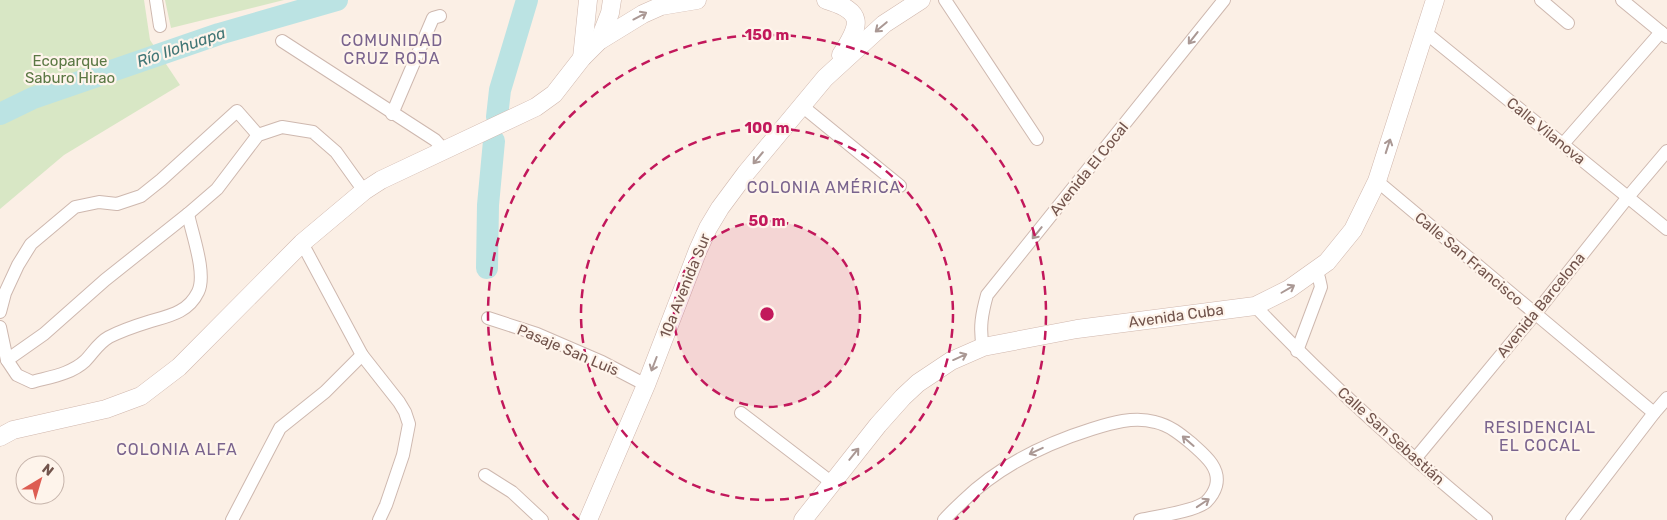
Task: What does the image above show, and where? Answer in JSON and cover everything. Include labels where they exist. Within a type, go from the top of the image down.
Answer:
[{"type":"main road","points":[[582,58],[588,0]]},
{"type":"main road","points":[[599,41],[610,13],[612,0]]},
{"type":"main road","points":[[0,437],[13,430],[106,409],[141,396],[180,367],[302,243],[364,192],[381,180],[536,107],[554,94],[582,58],[599,41],[626,23],[661,6],[697,0]]},
{"type":"main road","name":"10a Avenida Sur","points":[[588,520],[646,385],[695,256],[708,228],[746,173],[825,78],[853,37],[856,24],[852,12],[847,8],[826,0]]},
{"type":"main road","name":"10a Avenida Sur","points":[[825,78],[884,24],[921,0]]},
{"type":"main road","name":"Avenida Cuba","points":[[803,520],[831,482],[908,392],[951,361],[983,347],[1077,329],[1254,306],[1289,289],[1327,262],[1353,230],[1377,181],[1436,0]]},
{"type":"street","points":[[156,0],[160,26]]},
{"type":"street","points":[[945,0],[1037,139]]},
{"type":"street","name":"Avenida El Cocal","points":[[983,347],[980,333],[982,312],[987,295],[1224,0]]},
{"type":"street","points":[[1541,0],[1568,24]]},
{"type":"street","points":[[1563,144],[1664,35],[1622,0]]},
{"type":"street","points":[[392,114],[433,18],[440,16]]},
{"type":"street","name":"Calle Vilanova","points":[[1426,32],[1667,229]]},
{"type":"street","points":[[282,42],[435,140],[444,150]]},
{"type":"street","points":[[802,106],[900,186]]},
{"type":"street","points":[[0,312],[5,293],[18,265],[31,244],[75,207],[98,202],[117,204],[141,196],[237,111],[258,135]]},
{"type":"street","points":[[7,360],[44,334],[105,280],[188,214],[217,188],[258,135],[282,127],[313,132],[336,152],[364,192]]},
{"type":"street","name":"Avenida Barcelona","points":[[1415,459],[1667,151]]},
{"type":"street","name":"Calle San Francisco","points":[[1377,181],[1654,413]]},
{"type":"street","points":[[0,327],[7,360],[17,375],[32,382],[72,371],[108,338],[141,324],[171,316],[187,307],[198,292],[202,279],[188,214]]},
{"type":"street","points":[[302,243],[362,355],[402,407],[409,424],[403,455],[379,520]]},
{"type":"street","points":[[1297,351],[1320,287],[1320,278],[1314,271]]},
{"type":"street","name":"Calle San Sebastián","points":[[1254,306],[1297,351],[1415,459],[1486,519]]},
{"type":"street","name":"Pasaje San Luis","points":[[488,318],[537,334],[602,362],[646,385]]},
{"type":"street","points":[[232,520],[280,428],[325,392],[362,355]]},
{"type":"street","points":[[1572,520],[1667,398]]},
{"type":"street","points":[[741,413],[831,482]]},
{"type":"street","points":[[944,520],[980,485],[1020,458],[1066,437],[1114,422],[1137,420],[1154,421],[1167,426],[1180,435],[1207,458],[1218,478],[1211,497],[1198,507],[1140,520]]},
{"type":"street","points":[[485,475],[512,492],[542,520]]},
{"type":"green space","name":"Ecoparque Saburo Hirao","points":[[0,0],[144,0],[150,40],[180,85],[64,155],[0,209]]},
{"type":"green space","points":[[165,0],[284,0],[171,28]]},
{"type":"waterway","name":"Río Ilohuapa","points":[[0,114],[33,98],[219,34],[337,0]]},
{"type":"waterway","points":[[497,117],[500,90],[527,0]]},
{"type":"waterway","points":[[487,268],[488,205],[494,141]]},
{"type":"district","name":"COMUNIDAD CRUZ ROJA","points":[[392,49]]},
{"type":"district","name":"COLONIA AMÉRICA","points":[[824,187]]},
{"type":"district","name":"RESIDENCIAL EL COCAL","points":[[1540,436]]},
{"type":"district","name":"COLONIA ALFA","points":[[177,449]]}]
